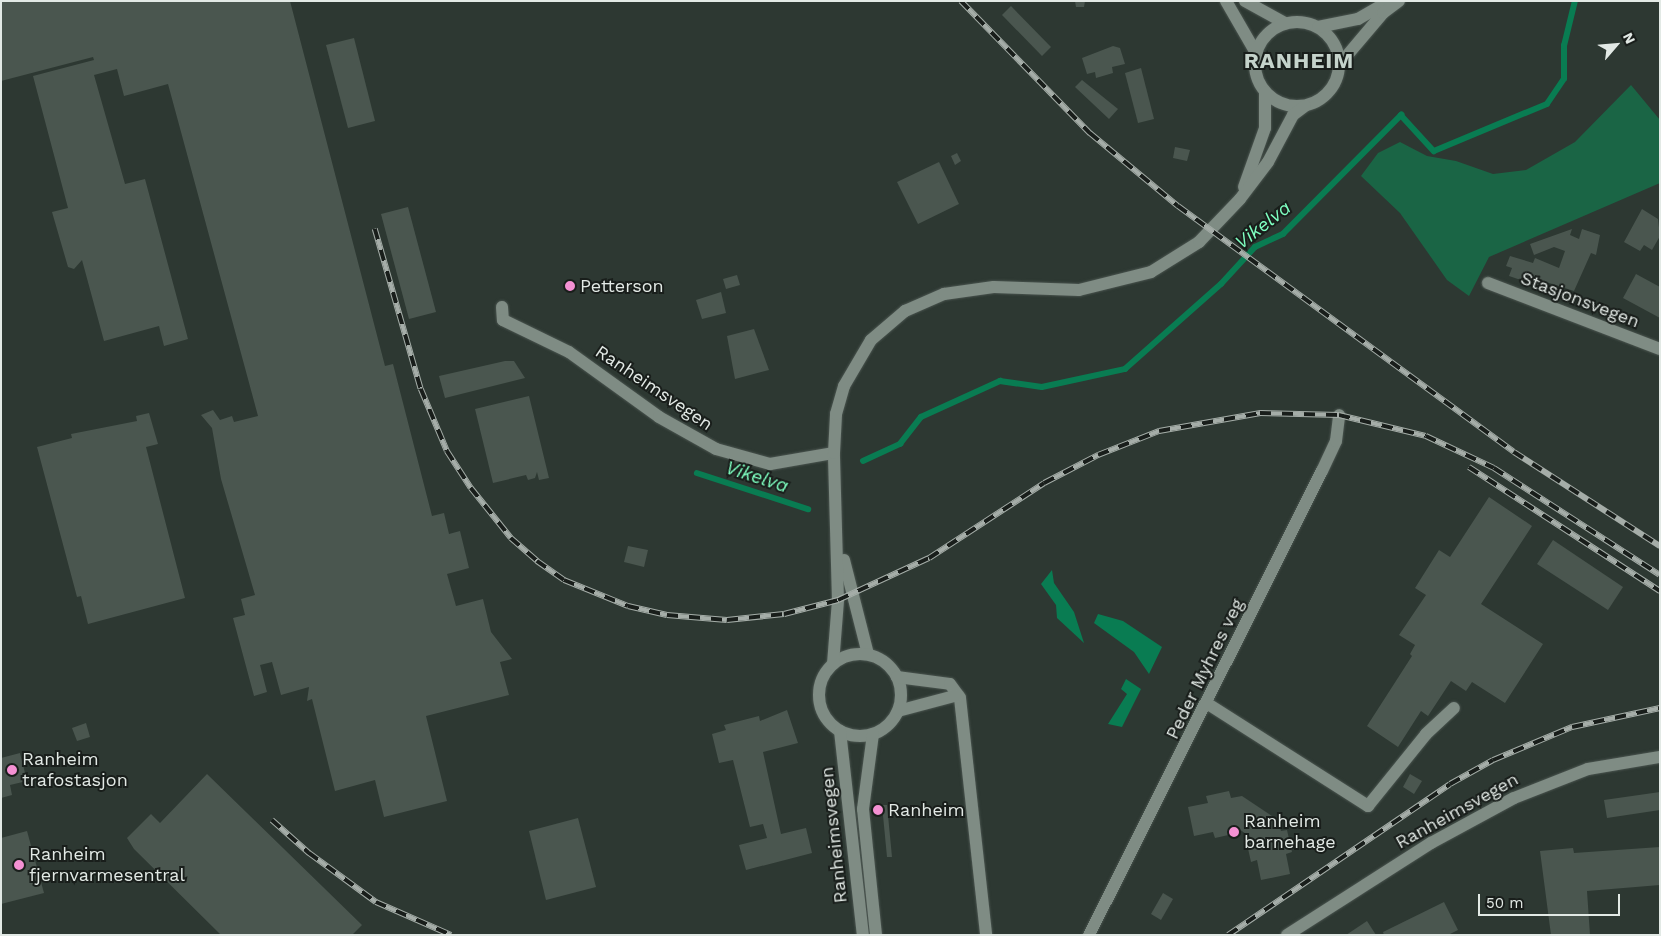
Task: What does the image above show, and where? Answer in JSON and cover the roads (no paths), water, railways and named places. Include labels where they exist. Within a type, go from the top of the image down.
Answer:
[{"type":"street","points":[[1226,1],[1256,52]]},
{"type":"street","points":[[1245,1],[1285,23]]},
{"type":"street","points":[[1305,106],[1282,104],[1265,92],[1255,73],[1256,52],[1266,34],[1285,23],[1296,21],[1318,27],[1358,19],[1390,1]]},
{"type":"street","points":[[1339,65],[1383,13],[1399,1]]},
{"type":"street","points":[[833,664],[838,528],[834,457],[836,414],[844,386],[871,340],[905,311],[961,292],[994,287],[1079,290],[1150,272],[1199,242],[1240,199],[1268,162],[1293,115],[1305,106],[1325,96],[1335,82],[1339,65],[1334,43],[1318,27]]},
{"type":"street","points":[[1240,199],[1264,128],[1265,92]]},
{"type":"street","name":"Stasjonsvegen","points":[[1488,283],[1660,349]]},
{"type":"street","name":"Ranheimsvegen","points":[[502,308],[503,320],[569,352],[659,417],[716,448],[770,464],[834,457]]},
{"type":"street","name":"Peder Myhres veg","points":[[1089,935],[1208,704],[1336,440],[1339,415]]},
{"type":"street","points":[[838,528],[850,595],[868,654]]},
{"type":"street","points":[[868,654],[885,662],[896,677],[901,694],[898,711],[888,725],[873,734],[856,736],[840,731],[825,718],[818,699],[821,680],[833,664],[849,655],[868,654]]},
{"type":"street","points":[[896,677],[950,684],[958,695],[986,935]]},
{"type":"street","points":[[898,711],[958,695]]},
{"type":"street","points":[[1208,704],[1368,806],[1426,734],[1454,708]]},
{"type":"street","name":"Ranheimsvegen","points":[[840,731],[863,935]]},
{"type":"street","name":"Ranheimsvegen","points":[[873,734],[863,809],[876,935]]},
{"type":"street","name":"Ranheimsvegen","points":[[1287,935],[1431,843],[1514,798],[1588,769],[1660,757]]},
{"type":"waterway","name":"Vikelva","points":[[863,461],[900,444],[921,417],[1000,381],[1042,387],[1125,369],[1221,284],[1255,247],[1283,234],[1401,115],[1434,151],[1547,104],[1564,79],[1564,46],[1575,1]]},
{"type":"waterway","name":"Vikelva","points":[[697,473],[808,509]]},
{"type":"railway","points":[[961,1],[1090,133],[1178,206],[1514,452],[1660,546]]},
{"type":"railway","points":[[375,229],[421,389],[447,451],[471,488],[511,538],[537,561],[564,580],[628,606],[667,615],[727,620],[784,614],[838,600],[929,558],[1044,483],[1098,455],[1159,431],[1260,413],[1339,415],[1426,436],[1494,468],[1660,575]]},
{"type":"railway","points":[[1469,467],[1660,591]]},
{"type":"railway","points":[[1228,935],[1450,784],[1493,760],[1572,727],[1660,708]]},
{"type":"railway","points":[[272,820],[309,853],[376,902],[451,935]]},
{"type":"place","name":"Petterson","points":[[570,286]]},
{"type":"place","name":"Ranheim trafostasjon","points":[[12,770]]},
{"type":"place","name":"Ranheim","points":[[878,810]]},
{"type":"place","name":"Ranheim barnehage","points":[[1234,832]]},
{"type":"place","name":"Ranheim fjernvarmesentral","points":[[19,865]]},
{"type":"district","name":"RANHEIM","points":[[1299,61]]}]
